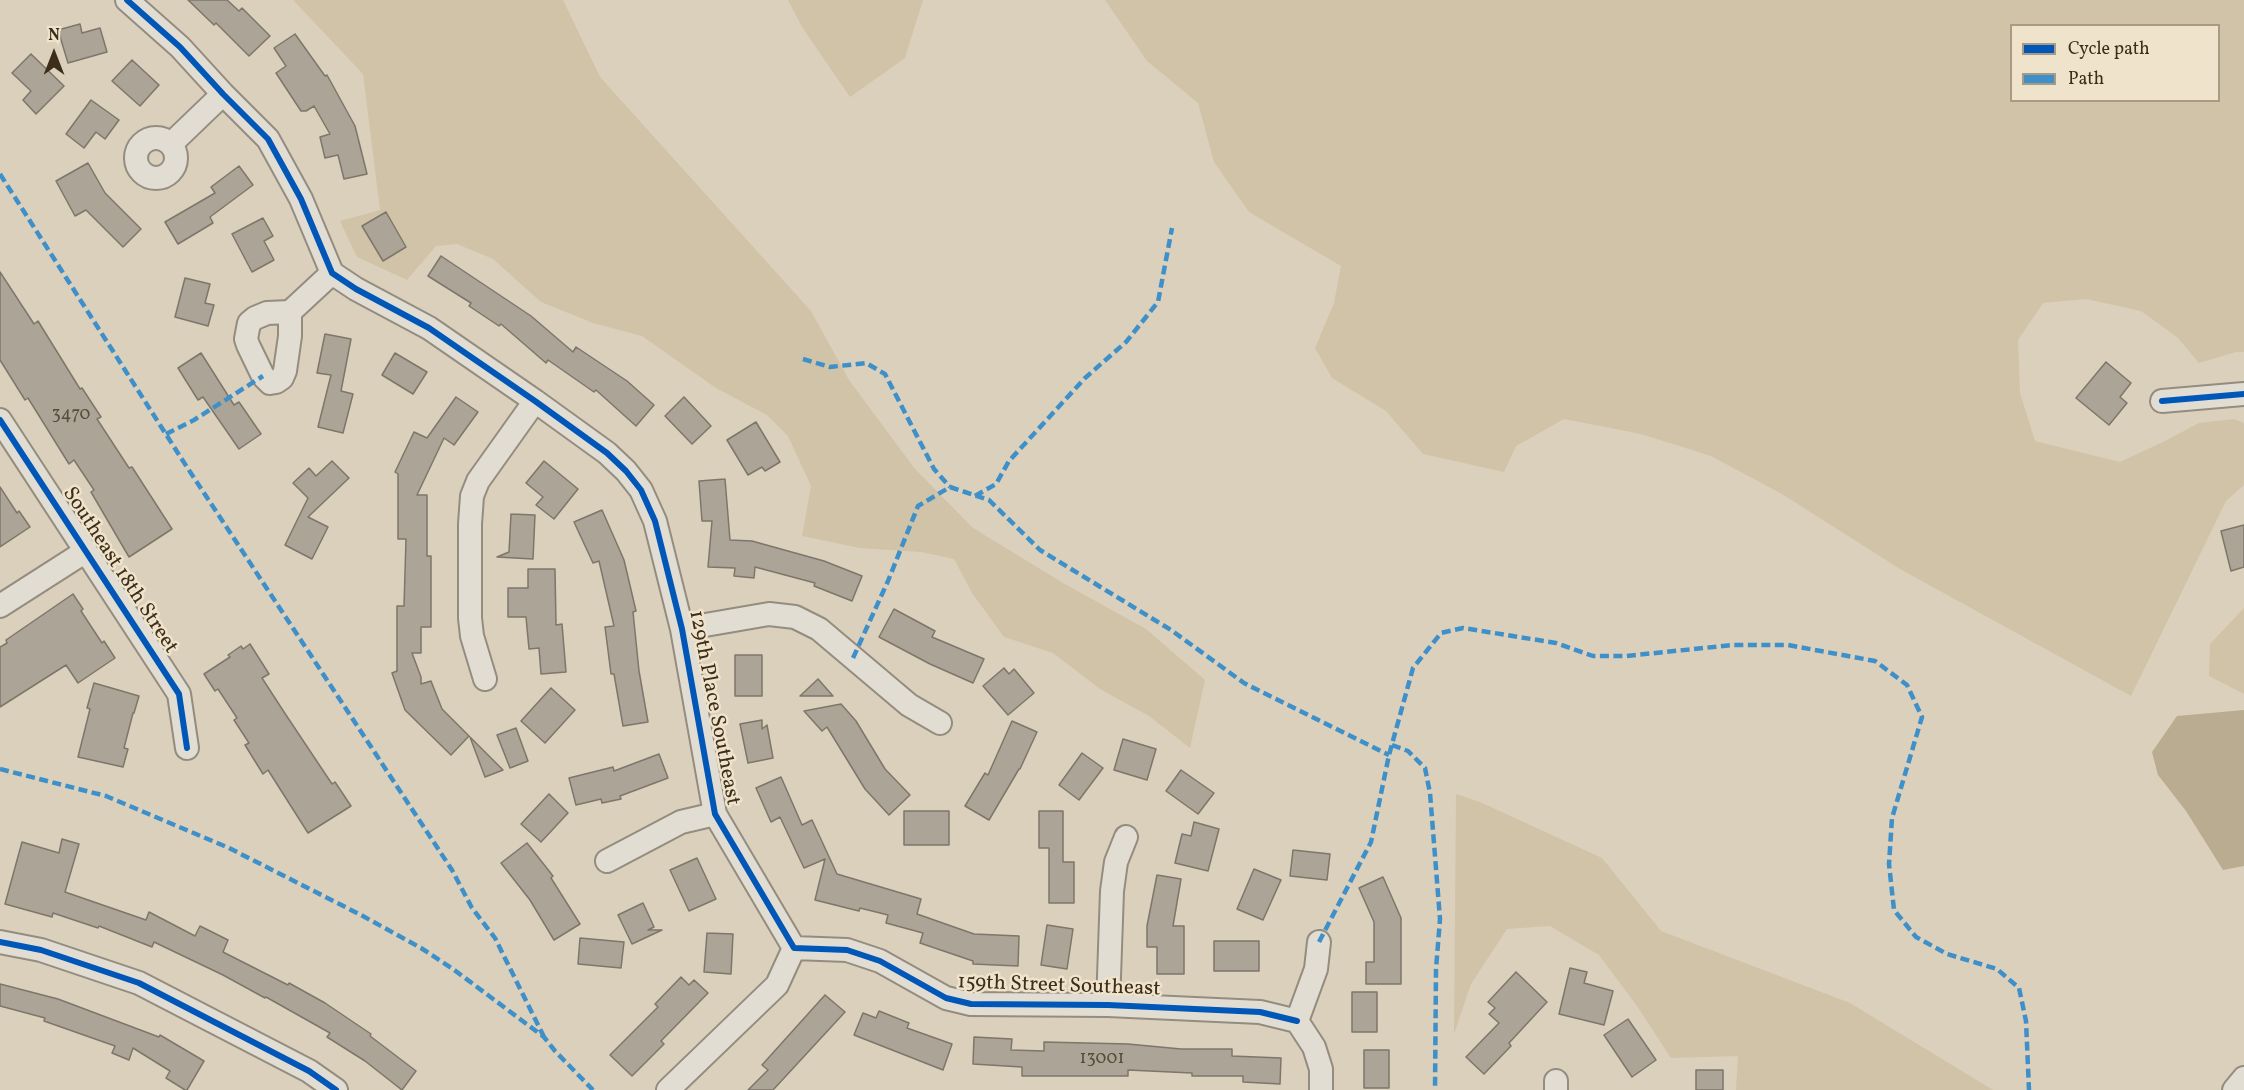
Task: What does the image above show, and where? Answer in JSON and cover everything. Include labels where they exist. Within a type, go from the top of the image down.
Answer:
[{"type":"street","points":[[127,0],[180,47],[268,139],[301,199],[333,273],[290,312]]},
{"type":"street","points":[[171,144],[223,94]]},
{"type":"street","name":"129th Place Southeast","points":[[333,273],[356,289],[429,328],[535,401],[607,453],[627,471],[641,490],[655,521],[682,629],[715,814],[794,948]]},
{"type":"street","points":[[2162,401],[2244,394]]},
{"type":"street","points":[[485,680],[472,636],[470,618],[472,496],[478,481],[535,401]]},
{"type":"street","name":"Southeast 18th Street","points":[[0,420],[179,694],[188,748]]},
{"type":"street","points":[[0,606],[86,551]]},
{"type":"street","points":[[682,629],[769,614],[795,617],[819,629],[909,705],[940,723]]},
{"type":"street","points":[[607,861],[681,822],[715,814]]},
{"type":"street","points":[[1108,1005],[1112,891],[1116,862],[1126,837]]},
{"type":"street","points":[[0,942],[41,950],[139,982],[304,1081],[336,1090]]},
{"type":"street","points":[[1319,942],[1316,969],[1297,1021],[1314,1047],[1322,1069],[1322,1090]]},
{"type":"street","points":[[668,1090],[777,986],[794,948]]},
{"type":"street","name":"159th Street Southeast","points":[[794,948],[847,950],[880,961],[946,998],[971,1004],[1108,1005],[1260,1012],[1297,1021]]},
{"type":"street","points":[[2234,1090],[2244,1078]]},
{"type":"shaded area","points":[[293,0],[563,0],[600,77],[811,311],[849,380],[915,469],[973,528],[1063,583],[1146,629],[1205,680],[1190,748],[1149,716],[1100,689],[1053,653],[1004,637],[972,593],[954,559],[921,552],[860,548],[802,536],[811,486],[788,436],[767,415],[716,388],[642,336],[593,323],[541,302],[493,259],[457,244],[436,246],[407,280],[357,257],[340,221],[380,210],[363,74]]},
{"type":"shaded area","points":[[788,0],[923,0],[905,58],[850,97],[802,27]]},
{"type":"shaded area","points":[[1105,0],[2244,0],[2244,352],[2236,352],[2199,363],[2178,338],[2141,311],[2086,299],[2043,303],[2018,340],[2020,393],[2035,441],[2120,462],[2199,423],[2234,419],[2244,423],[2244,485],[2226,501],[2131,696],[1900,569],[1782,494],[1711,456],[1641,434],[1564,419],[1516,446],[1504,472],[1423,454],[1386,411],[1332,378],[1315,348],[1334,303],[1341,266],[1249,212],[1214,162],[1198,103],[1147,61]]},
{"type":"shaded area","points":[[2244,608],[2244,694],[2209,676],[2210,644]]},
{"type":"shaded area","points":[[2244,710],[2244,866],[2223,870],[2186,811],[2158,775],[2152,752],[2177,716]]},
{"type":"shaded area","points":[[1456,794],[1480,802],[1602,858],[1661,931],[1850,1003],[1993,1090],[1736,1090],[1738,1056],[1671,1058],[1637,1006],[1599,955],[1550,926],[1507,929],[1471,984],[1454,1034]]},
{"type":"building","points":[[188,0],[227,0],[239,11],[242,8],[270,36],[249,56],[216,23],[214,25]]},
{"type":"building","points":[[80,24],[82,33],[100,28],[107,52],[68,63],[58,30]]},
{"type":"building","points":[[295,34],[325,76],[327,75],[355,126],[367,174],[344,179],[338,155],[325,158],[320,137],[330,134],[314,106],[301,111],[276,73],[286,66],[274,48]]},
{"type":"building","points":[[31,54],[64,86],[36,114],[23,100],[31,91],[12,73]]},
{"type":"building","points":[[132,60],[159,85],[140,106],[112,81]]},
{"type":"building","points":[[91,100],[119,120],[105,139],[96,132],[84,148],[66,134]]},
{"type":"building","points":[[88,163],[105,193],[141,229],[123,247],[86,210],[75,216],[56,181]]},
{"type":"building","points":[[239,166],[253,185],[210,217],[213,223],[178,244],[165,222],[215,193],[211,187]]},
{"type":"building","points":[[386,212],[406,247],[383,261],[362,226]]},
{"type":"building","points":[[263,218],[273,236],[264,241],[274,260],[252,272],[232,234]]},
{"type":"building","points":[[441,256],[531,316],[573,352],[576,347],[627,381],[654,405],[636,426],[596,390],[594,392],[548,360],[546,363],[501,324],[499,326],[469,306],[471,303],[428,276]]},
{"type":"building","points":[[0,272],[34,324],[38,321],[80,389],[82,388],[101,417],[97,419],[129,468],[132,467],[172,529],[129,557],[91,492],[94,490],[74,460],[69,464],[28,398],[25,400],[0,360]]},
{"type":"building","points":[[185,278],[210,284],[205,303],[214,305],[208,326],[175,317]]},
{"type":"building","points":[[325,334],[351,339],[341,391],[353,394],[343,433],[318,427],[331,375],[317,373]]},
{"type":"building","points":[[201,353],[234,405],[239,402],[261,434],[239,449],[203,397],[198,400],[178,368]]},
{"type":"building","points":[[395,353],[427,372],[413,394],[382,375]]},
{"type":"building","points":[[2106,362],[2131,383],[2120,397],[2127,403],[2109,425],[2076,398]]},
{"type":"building","points":[[456,397],[478,412],[454,445],[444,438],[417,495],[427,495],[427,556],[431,556],[431,627],[421,627],[421,653],[412,653],[421,677],[421,684],[431,681],[442,709],[469,736],[451,755],[405,710],[392,673],[397,671],[397,606],[404,606],[406,539],[398,539],[398,474],[395,472],[414,432],[427,438]]},
{"type":"building","points":[[684,397],[711,426],[692,444],[665,416]]},
{"type":"building","points":[[756,422],[780,462],[765,471],[762,467],[748,475],[727,440]]},
{"type":"building","points":[[332,461],[349,478],[308,517],[328,527],[312,559],[285,545],[308,498],[293,483],[309,468],[316,476]]},
{"type":"building","points":[[544,461],[578,489],[554,519],[536,505],[543,497],[526,483]]},
{"type":"building","points":[[725,479],[730,540],[752,541],[824,561],[862,576],[852,601],[814,586],[815,583],[755,567],[754,578],[734,576],[735,568],[708,567],[712,521],[702,521],[699,481]]},
{"type":"building","points":[[0,487],[17,513],[19,511],[30,527],[0,547]]},
{"type":"building","points":[[602,510],[624,560],[636,611],[633,612],[639,671],[648,722],[623,726],[614,674],[611,674],[605,627],[614,626],[599,561],[593,563],[574,522]]},
{"type":"building","points":[[511,514],[535,515],[533,559],[497,557],[509,552]]},
{"type":"building","points":[[2244,525],[2244,567],[2231,571],[2221,531]]},
{"type":"building","points":[[528,569],[555,569],[556,625],[562,624],[566,672],[541,674],[539,648],[529,649],[526,617],[508,617],[508,588],[528,588]]},
{"type":"building","points":[[73,594],[102,643],[104,641],[115,658],[78,683],[66,665],[0,707],[0,647],[7,643],[6,640]]},
{"type":"building","points":[[894,609],[935,631],[932,637],[984,659],[973,683],[930,664],[879,637]]},
{"type":"building","points":[[250,644],[269,674],[262,678],[332,784],[335,782],[351,806],[308,833],[268,770],[263,774],[245,745],[249,743],[234,720],[237,718],[218,689],[215,691],[204,674],[230,657],[228,655],[241,646],[243,649]]},
{"type":"building","points":[[735,655],[762,655],[762,696],[735,696]]},
{"type":"building","points":[[1004,668],[1009,674],[1014,669],[1034,693],[1008,715],[983,686]]},
{"type":"building","points":[[818,679],[833,696],[800,696]]},
{"type":"building","points":[[94,683],[139,696],[124,748],[128,749],[123,767],[78,757]]},
{"type":"building","points":[[551,688],[575,710],[545,743],[521,721]]},
{"type":"building","points":[[841,704],[856,721],[885,769],[910,795],[889,815],[865,789],[827,727],[822,731],[804,711]]},
{"type":"building","points":[[762,720],[762,729],[767,725],[773,758],[748,763],[740,724]]},
{"type":"building","points":[[1012,721],[1037,732],[1020,769],[989,820],[965,806],[985,773],[988,775]]},
{"type":"building","points":[[516,728],[528,761],[510,768],[497,735]]},
{"type":"building","points":[[470,737],[503,770],[485,777]]},
{"type":"building","points":[[1123,739],[1156,749],[1147,780],[1114,770]]},
{"type":"building","points":[[1082,753],[1103,768],[1079,800],[1059,785]]},
{"type":"building","points":[[659,754],[668,778],[620,796],[621,799],[602,803],[601,799],[576,805],[569,778],[613,767],[614,771]]},
{"type":"building","points":[[1181,770],[1214,793],[1198,814],[1166,791]]},
{"type":"building","points":[[781,777],[802,825],[812,820],[837,874],[921,899],[917,914],[974,934],[1019,936],[1018,966],[973,964],[973,961],[920,943],[923,933],[886,923],[888,915],[860,908],[859,911],[815,900],[825,859],[804,868],[780,817],[771,822],[756,788]]},
{"type":"building","points":[[549,794],[568,813],[541,842],[521,824]]},
{"type":"building","points":[[904,811],[949,811],[949,845],[904,845]]},
{"type":"building","points":[[1039,811],[1063,811],[1063,862],[1074,862],[1074,903],[1049,903],[1049,848],[1039,848]]},
{"type":"building","points":[[1194,822],[1219,829],[1208,871],[1175,863],[1182,834],[1191,836]]},
{"type":"building","points":[[62,839],[79,844],[65,892],[146,920],[149,912],[195,936],[200,926],[228,940],[223,952],[325,1003],[371,1034],[370,1036],[416,1071],[402,1090],[365,1061],[327,1037],[330,1033],[266,997],[154,942],[152,947],[99,926],[98,928],[53,913],[52,917],[5,904],[22,842],[59,853]]},
{"type":"building","points":[[527,843],[553,876],[551,878],[580,924],[554,940],[530,900],[501,863]]},
{"type":"building","points":[[1293,850],[1330,854],[1327,880],[1290,876]]},
{"type":"building","points":[[697,858],[716,899],[689,911],[670,870]]},
{"type":"building","points":[[1254,869],[1281,880],[1263,920],[1237,909]]},
{"type":"building","points":[[1157,875],[1181,879],[1173,926],[1184,926],[1184,974],[1157,974],[1157,947],[1147,947],[1147,926]]},
{"type":"building","points":[[1383,877],[1401,918],[1401,984],[1366,984],[1366,962],[1374,962],[1374,922],[1359,888]]},
{"type":"building","points":[[643,903],[654,927],[648,930],[662,930],[632,944],[618,915]]},
{"type":"building","points":[[1047,925],[1073,929],[1067,969],[1041,965]]},
{"type":"building","points":[[707,933],[733,934],[731,974],[704,972]]},
{"type":"building","points":[[580,938],[624,942],[621,968],[578,964]]},
{"type":"building","points":[[1214,941],[1259,941],[1259,971],[1214,971]]},
{"type":"building","points":[[1570,968],[1587,972],[1584,983],[1613,991],[1604,1025],[1559,1014]]},
{"type":"building","points":[[1516,972],[1547,1002],[1509,1043],[1511,1046],[1484,1074],[1466,1057],[1499,1023],[1489,1014],[1495,1008],[1488,1002]]},
{"type":"building","points":[[681,977],[689,985],[694,980],[708,993],[661,1041],[664,1044],[632,1076],[610,1055],[658,1007],[655,1004]]},
{"type":"building","points":[[0,984],[58,999],[159,1037],[160,1035],[204,1061],[185,1090],[166,1078],[170,1071],[133,1048],[129,1060],[112,1053],[115,1046],[44,1021],[45,1018],[0,1006]]},
{"type":"building","points":[[1352,992],[1377,992],[1377,1032],[1352,1032]]},
{"type":"building","points":[[825,995],[845,1012],[773,1090],[748,1090],[768,1070],[762,1065]]},
{"type":"building","points":[[879,1011],[909,1023],[907,1028],[952,1044],[943,1070],[854,1035],[863,1013],[876,1018]]},
{"type":"building","points":[[1628,1019],[1656,1060],[1632,1077],[1604,1035]]},
{"type":"building","points":[[974,1037],[1012,1039],[1011,1050],[1044,1051],[1044,1042],[1128,1044],[1181,1049],[1232,1049],[1232,1056],[1281,1058],[1280,1084],[1243,1082],[1243,1076],[1192,1076],[1192,1073],[1128,1070],[1128,1076],[1022,1076],[1022,1067],[973,1064]]},
{"type":"building","points":[[1364,1050],[1389,1050],[1389,1088],[1364,1088]]},
{"type":"building","points":[[1696,1070],[1723,1070],[1723,1090],[1696,1090]]},
{"type":"marked path","points":[[0,174],[183,461],[452,870],[472,908],[495,938],[544,1037]]},
{"type":"marked path","points":[[975,496],[996,484],[1009,461],[1085,378],[1126,342],[1158,302],[1172,228]]},
{"type":"marked path","points":[[803,359],[830,367],[866,363],[885,374],[934,469],[950,487]]},
{"type":"marked path","points":[[166,434],[194,420],[263,376]]},
{"type":"marked path","points":[[853,658],[888,581],[918,506],[950,487],[989,500],[1040,550],[1171,630],[1244,683],[1389,755]]},
{"type":"marked path","points":[[1319,942],[1371,842],[1389,755],[1413,668],[1441,633],[1463,628],[1556,643],[1593,656],[1626,656],[1733,645],[1788,645],[1875,661],[1907,685],[1922,717],[1892,818],[1889,864],[1894,910],[1916,937],[1947,954],[1997,969],[2019,988],[2026,1021],[2029,1090]]},
{"type":"marked path","points":[[1392,745],[1408,751],[1425,768],[1430,793],[1440,919],[1436,969],[1435,1090]]},
{"type":"marked path","points":[[0,769],[106,796],[229,848],[361,915],[421,948],[453,969],[544,1037],[593,1090]]},
{"type":"cycle path","points":[[127,0],[180,47],[268,139],[301,199],[332,273],[356,289],[429,328],[535,401],[607,453],[626,471],[641,490],[655,521],[682,629],[715,814],[794,948],[847,950],[880,961],[946,998],[971,1004],[1108,1005],[1260,1012],[1297,1021]]},
{"type":"cycle path","points":[[2162,401],[2244,394]]},
{"type":"cycle path","points":[[0,420],[179,694],[187,748]]},
{"type":"cycle path","points":[[0,942],[41,950],[139,983],[309,1071],[336,1090]]}]
